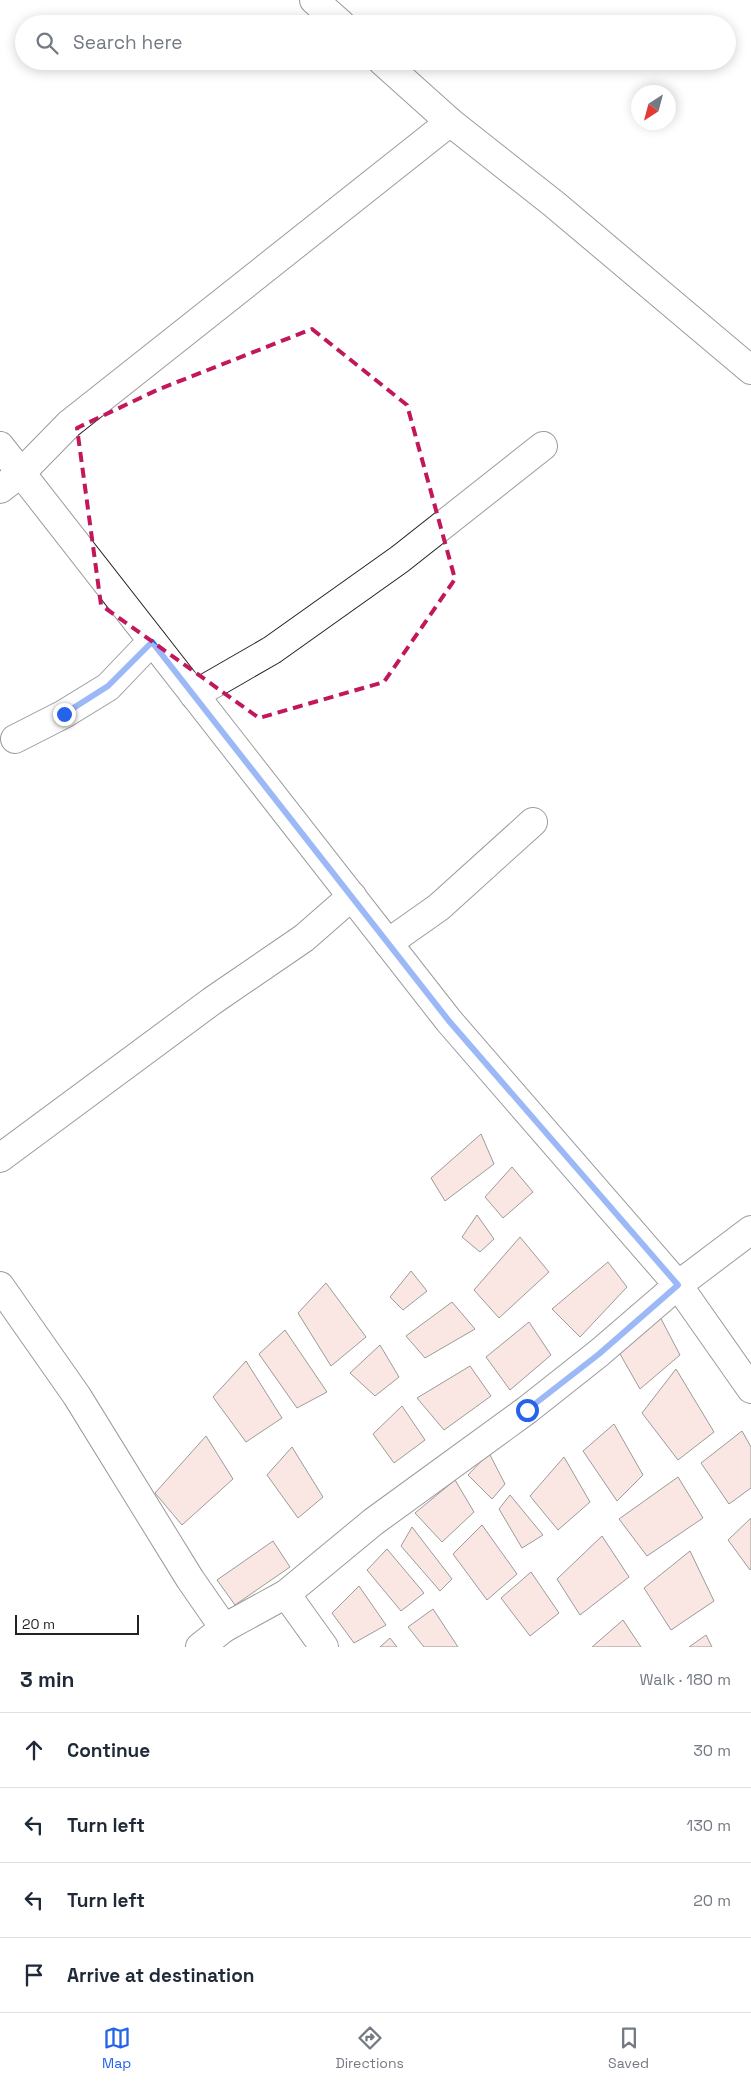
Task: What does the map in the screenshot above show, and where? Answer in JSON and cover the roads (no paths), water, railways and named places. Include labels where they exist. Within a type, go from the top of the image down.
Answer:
[{"type":"street","points":[[314,0],[331,15]]},
{"type":"street","points":[[392,70],[450,122],[554,204],[751,370]]},
{"type":"street","points":[[10,481],[69,424],[450,122]]},
{"type":"street","points":[[0,446],[10,481],[152,642],[449,1021],[678,1285],[751,1389]]},
{"type":"street","points":[[194,695],[272,650],[400,559],[543,446]]},
{"type":"street","points":[[15,739],[64,714],[108,686],[152,642]]},
{"type":"street","points":[[388,943],[438,907],[533,822]]},
{"type":"street","points":[[0,1158],[204,1006],[304,938],[352,896]]},
{"type":"street","points":[[200,1647],[224,1628],[286,1594],[373,1522],[527,1410],[592,1359],[678,1285],[751,1230]]},
{"type":"street","points":[[0,1286],[77,1396],[190,1579],[224,1628]]},
{"type":"street","points":[[286,1594],[324,1647]]}]
